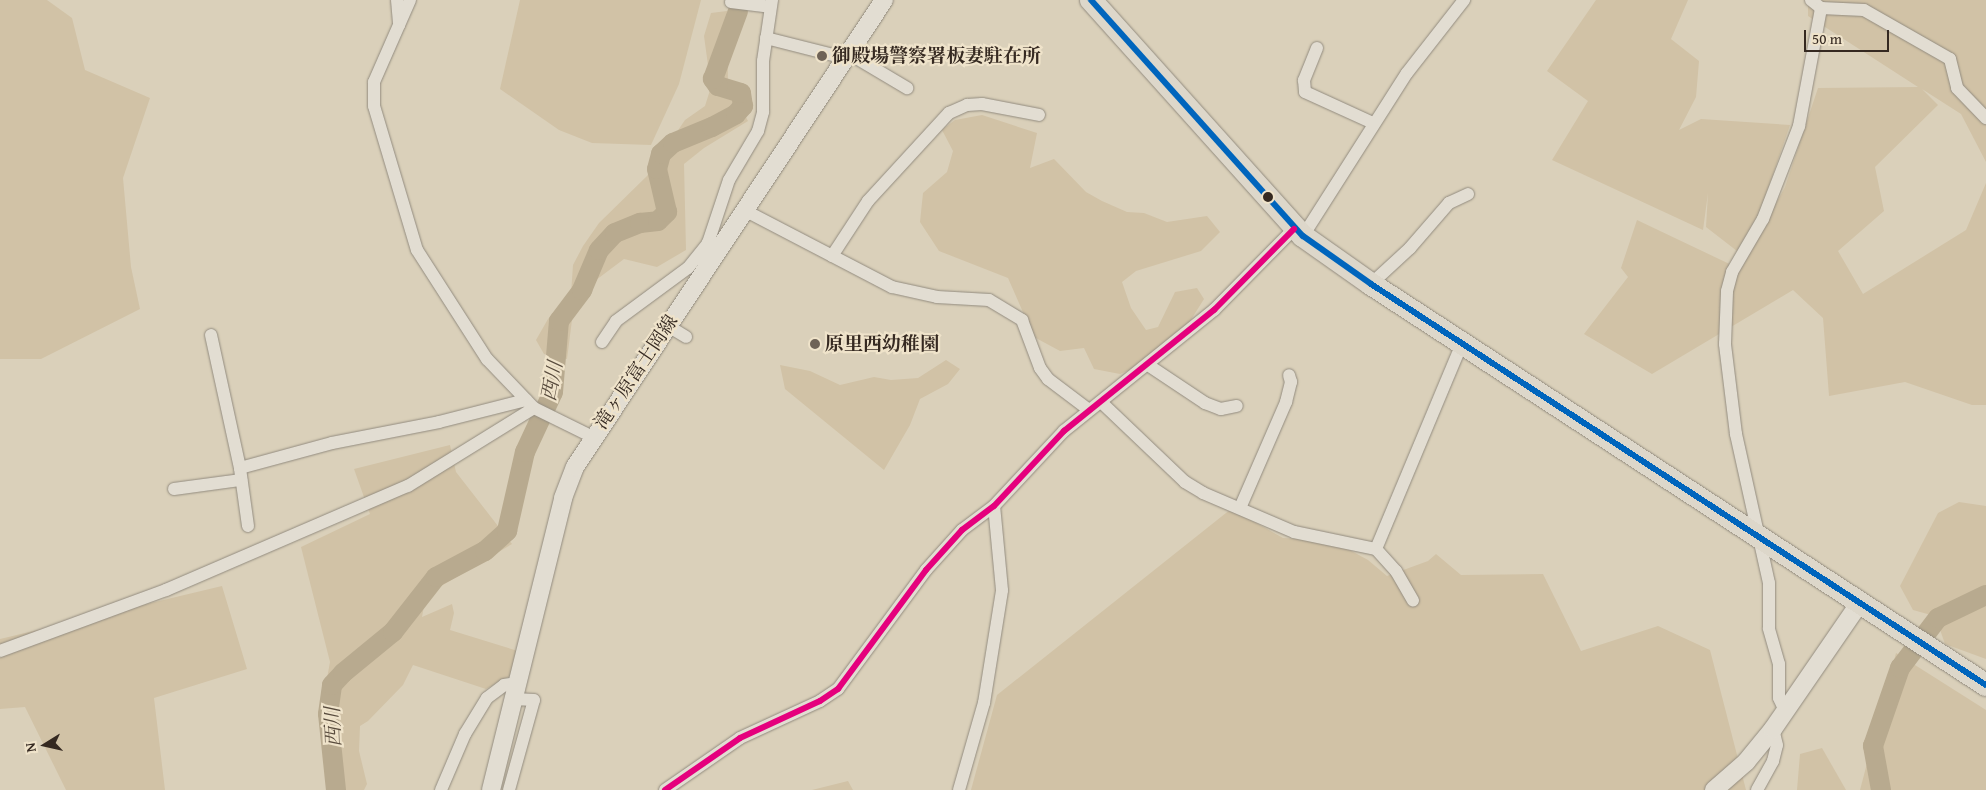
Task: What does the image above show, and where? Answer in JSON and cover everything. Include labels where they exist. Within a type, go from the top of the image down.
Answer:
[{"type":"highway","points":[[1095,2],[1299,232],[1371,284],[1760,540],[1986,685]]},
{"type":"main road","name":"滝ヶ原富士岡線","points":[[491,790],[563,498],[575,467],[592,437],[668,326],[713,246],[744,210],[884,0]]},
{"type":"main road","points":[[1714,790],[1746,762],[1773,728],[1859,604]]},
{"type":"street","points":[[397,0],[400,30]]},
{"type":"street","points":[[410,0],[400,30],[374,82],[374,106],[416,250],[487,359],[530,404],[552,419],[592,437]]},
{"type":"street","points":[[665,790],[740,738],[820,701],[838,689],[926,570],[962,530],[994,506],[1064,431],[1214,310],[1299,232],[1428,42],[1464,0]]},
{"type":"street","points":[[602,342],[616,321],[688,268],[713,246],[729,180],[758,131],[765,92],[766,38],[771,4],[731,2]]},
{"type":"street","points":[[1785,711],[1779,698],[1779,664],[1769,628],[1769,583],[1736,434],[1726,344],[1727,291],[1732,272],[1763,219],[1798,126],[1816,4],[1864,10],[1950,59],[1957,88],[1986,118]]},
{"type":"street","points":[[766,38],[847,55],[907,88]]},
{"type":"street","points":[[1317,48],[1304,80],[1305,92],[1373,123]]},
{"type":"street","points":[[832,256],[868,201],[949,113],[967,105],[982,104],[1039,116]]},
{"type":"street","points":[[1371,284],[1410,248],[1449,203],[1468,194]]},
{"type":"street","points":[[744,210],[892,287],[937,296],[989,300],[1022,320],[1040,368],[1048,379],[1089,410]]},
{"type":"street","points":[[668,326],[686,338]]},
{"type":"street","points":[[211,335],[240,474],[248,526]]},
{"type":"street","points":[[1376,549],[1462,343]]},
{"type":"street","points":[[1148,365],[1205,403],[1221,409],[1237,406]]},
{"type":"street","points":[[1240,508],[1286,402],[1291,382],[1290,375]]},
{"type":"street","points":[[1101,402],[1185,482],[1202,493],[1294,532],[1376,549],[1396,570],[1413,600]]},
{"type":"street","points":[[174,489],[240,474],[332,443],[530,404]]},
{"type":"street","points":[[0,651],[166,590],[408,486],[530,404]]},
{"type":"street","points":[[959,790],[984,703],[1002,590],[994,506]]},
{"type":"street","points":[[441,790],[465,734],[487,698],[504,685],[534,700],[509,790]]},
{"type":"street","points":[[1757,790],[1773,762],[1777,745],[1773,728]]},
{"type":"shaded area","points":[[0,0],[47,0],[72,18],[85,70],[150,98],[123,178],[131,267],[140,309],[41,359],[0,359]]},
{"type":"shaded area","points":[[520,0],[701,0],[679,84],[651,145],[592,143],[559,130],[500,89]]},
{"type":"shaded area","points":[[1596,0],[1688,0],[1671,39],[1699,61],[1696,97],[1679,130],[1701,119],[1790,125],[1760,212],[1737,251],[1706,227],[1708,193],[1703,230],[1552,160],[1588,101],[1547,71]]},
{"type":"shaded area","points":[[1808,0],[1986,0],[1986,162],[1961,114],[1922,89],[1938,105],[1875,167],[1884,211],[1838,251],[1863,294],[1966,230],[1986,183],[1986,405],[1972,405],[1905,382],[1829,396],[1823,318],[1793,290],[1652,374],[1584,334],[1628,277],[1621,268],[1637,220],[1740,269],[1785,187],[1818,88],[1918,87],[1808,16]]},
{"type":"shaded area","points":[[727,11],[728,83],[748,121],[704,148],[684,164],[686,250],[657,267],[624,259],[584,289],[572,320],[567,359],[544,354],[536,340],[548,319],[571,294],[573,265],[583,246],[599,223],[647,176],[685,120],[705,106],[711,87],[704,36],[711,13]]},
{"type":"shaded area","points":[[982,115],[1037,133],[1030,168],[1054,159],[1086,192],[1127,212],[1144,213],[1167,222],[1207,216],[1220,232],[1201,251],[1136,271],[1122,282],[1131,308],[1146,330],[1158,327],[1175,292],[1197,288],[1204,299],[1187,326],[1132,369],[1120,374],[1094,369],[1084,348],[1060,351],[1034,337],[1008,278],[939,251],[920,222],[923,193],[947,172],[953,151],[942,130],[955,120]]},
{"type":"shaded area","points":[[946,360],[960,369],[948,384],[920,399],[910,425],[884,470],[785,389],[780,365],[810,371],[840,385],[874,377],[891,380],[918,378]]},
{"type":"shaded area","points":[[450,445],[456,472],[512,544],[426,595],[422,617],[452,604],[454,613],[450,630],[518,651],[510,676],[486,689],[413,665],[403,685],[368,721],[360,726],[359,751],[367,784],[364,790],[332,790],[334,782],[321,711],[330,662],[301,547],[370,514],[354,469]]},
{"type":"shaded area","points":[[1959,502],[1986,506],[1986,586],[1931,615],[1913,610],[1900,586],[1938,513]]},
{"type":"shaded area","points":[[1231,509],[1283,538],[1333,541],[1368,560],[1387,576],[1428,561],[1436,554],[1461,575],[1543,574],[1581,651],[1658,626],[1710,650],[1746,790],[971,790],[997,695]]},
{"type":"shaded area","points":[[222,586],[247,669],[154,698],[165,790],[66,790],[25,707],[0,709],[0,639]]},
{"type":"shaded area","points":[[1986,597],[1986,659],[1945,644],[1938,624],[1951,613]]},
{"type":"shaded area","points":[[1896,653],[1986,710],[1986,790],[1860,790]]},
{"type":"shaded area","points":[[1822,748],[1846,790],[1797,790],[1800,754]]},
{"type":"shaded area","points":[[848,781],[853,790],[812,790]]},
{"type":"waterway","name":"西川","points":[[336,790],[328,714],[332,685],[343,673],[393,632],[436,577],[485,551],[507,531],[525,452],[553,392],[559,321],[582,290],[599,250],[615,233],[640,223],[658,221],[667,212],[657,169],[661,154],[673,143],[712,127],[736,114],[743,106],[741,93],[718,86],[713,79],[738,11]]},
{"type":"waterway","points":[[1881,790],[1873,746],[1900,668],[1938,618],[1986,595]]},
{"type":"transit line","points":[[1091,0],[1303,236],[1371,284],[1986,685]]},
{"type":"transit line","points":[[665,790],[740,738],[820,701],[838,689],[926,570],[962,530],[994,506],[1064,431],[1214,310],[1294,229]]},
{"type":"place","name":"御殿場警察署板妻駐在所","points":[[822,56]]},
{"type":"place","name":"原里西幼稚園","points":[[815,344]]}]
